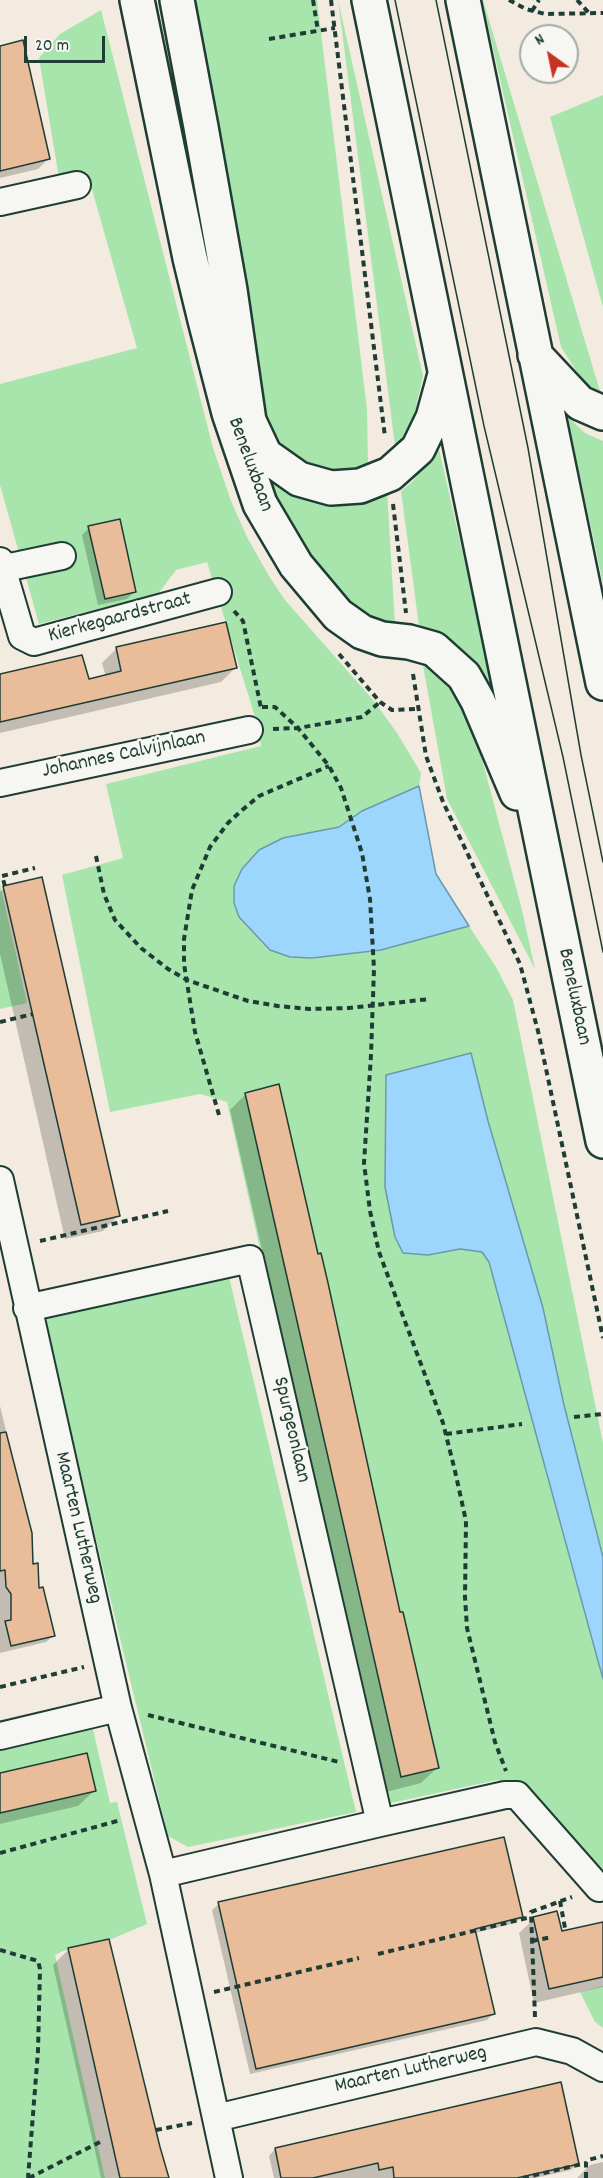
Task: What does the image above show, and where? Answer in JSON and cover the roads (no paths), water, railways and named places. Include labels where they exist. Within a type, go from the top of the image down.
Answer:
[{"type":"main road","name":"Beneluxbaan","points":[[137,0],[202,309],[230,413],[260,504],[296,565],[338,615],[362,632],[382,639],[410,642],[434,649],[464,676],[478,701],[485,722],[543,853]]},
{"type":"main road","points":[[177,0],[226,266],[249,421],[265,455],[299,479],[331,488],[360,486],[390,474],[418,449],[432,418],[445,373]]},
{"type":"main road","name":"Beneluxbaan","points":[[369,0],[603,1141]]},
{"type":"main road","points":[[463,0],[603,683]]},
{"type":"main road","points":[[535,355],[580,403],[603,413]]},
{"type":"street","points":[[0,202],[77,185]]},
{"type":"street","points":[[1,566],[62,556]]},
{"type":"street","name":"Kierkegaardstraat","points":[[1,566],[22,636],[34,642],[218,591]]},
{"type":"street","name":"Johannes Calvijnlaan","points":[[0,783],[249,730]]},
{"type":"street","name":"Maarten Lutherweg","points":[[0,1180],[107,1662],[163,1874],[229,2178]]},
{"type":"street","name":"Spurgeonlaan","points":[[27,1308],[250,1259],[380,1822]]},
{"type":"street","points":[[0,1736],[118,1708]]},
{"type":"street","points":[[163,1874],[380,1822],[505,1795],[517,1795],[599,1888]]},
{"type":"street","name":"Maarten Lutherweg","points":[[216,2118],[536,2042],[572,2051],[603,2068]]},
{"type":"water","points":[[419,786],[436,874],[469,926],[381,950],[312,958],[290,957],[270,950],[239,917],[234,903],[234,886],[242,869],[259,850],[283,838],[339,827],[362,811]]},
{"type":"water","points":[[471,1053],[488,1121],[543,1308],[564,1405],[603,1557],[603,1679],[489,1262],[482,1252],[460,1249],[428,1255],[403,1253],[395,1237],[385,1187],[386,1075]]},
{"type":"tram line","points":[[395,0],[484,426],[563,757],[603,952]]},
{"type":"tram line","points":[[436,0],[528,448],[581,755],[603,862]]}]
